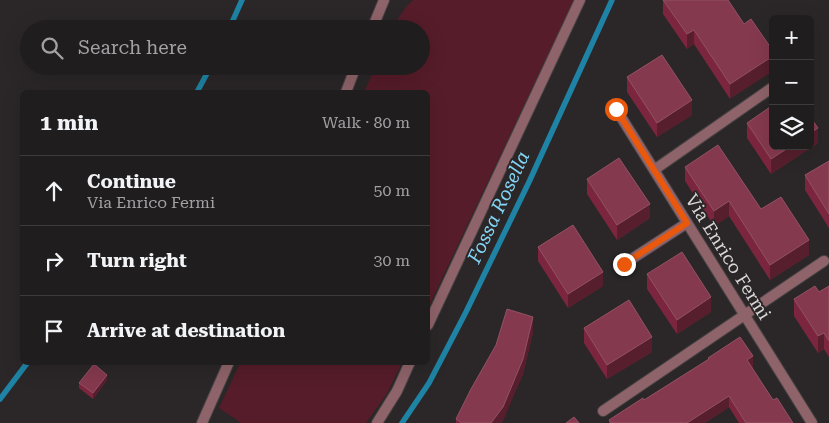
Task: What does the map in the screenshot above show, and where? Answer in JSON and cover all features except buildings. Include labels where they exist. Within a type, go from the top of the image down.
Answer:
[{"type":"street","points":[[376,20],[384,0]]},
{"type":"street","points":[[430,321],[580,0]]},
{"type":"street","points":[[347,90],[353,75]]},
{"type":"street","points":[[654,170],[769,90]]},
{"type":"street","name":"Via Enrico Fermi","points":[[616,109],[812,423]]},
{"type":"street","points":[[624,264],[687,223]]},
{"type":"street","points":[[602,411],[824,261]]},
{"type":"street","points":[[202,423],[228,365]]},
{"type":"street","points":[[377,423],[397,391],[409,365]]},
{"type":"shaded area","points":[[413,0],[574,0],[430,304],[430,90],[365,90],[372,75],[430,75],[430,20],[398,20]]},
{"type":"shaded area","points":[[239,365],[401,365],[386,395],[366,423],[241,423],[219,408]]},
{"type":"waterway","points":[[233,20],[242,0]]},
{"type":"waterway","name":"Fossa Rosella","points":[[402,423],[429,383],[466,312],[529,182],[612,0]]},
{"type":"waterway","points":[[198,90],[206,75]]},
{"type":"waterway","points":[[0,399],[26,365]]},
{"type":"route","points":[[616,109],[687,223],[624,264]]}]
